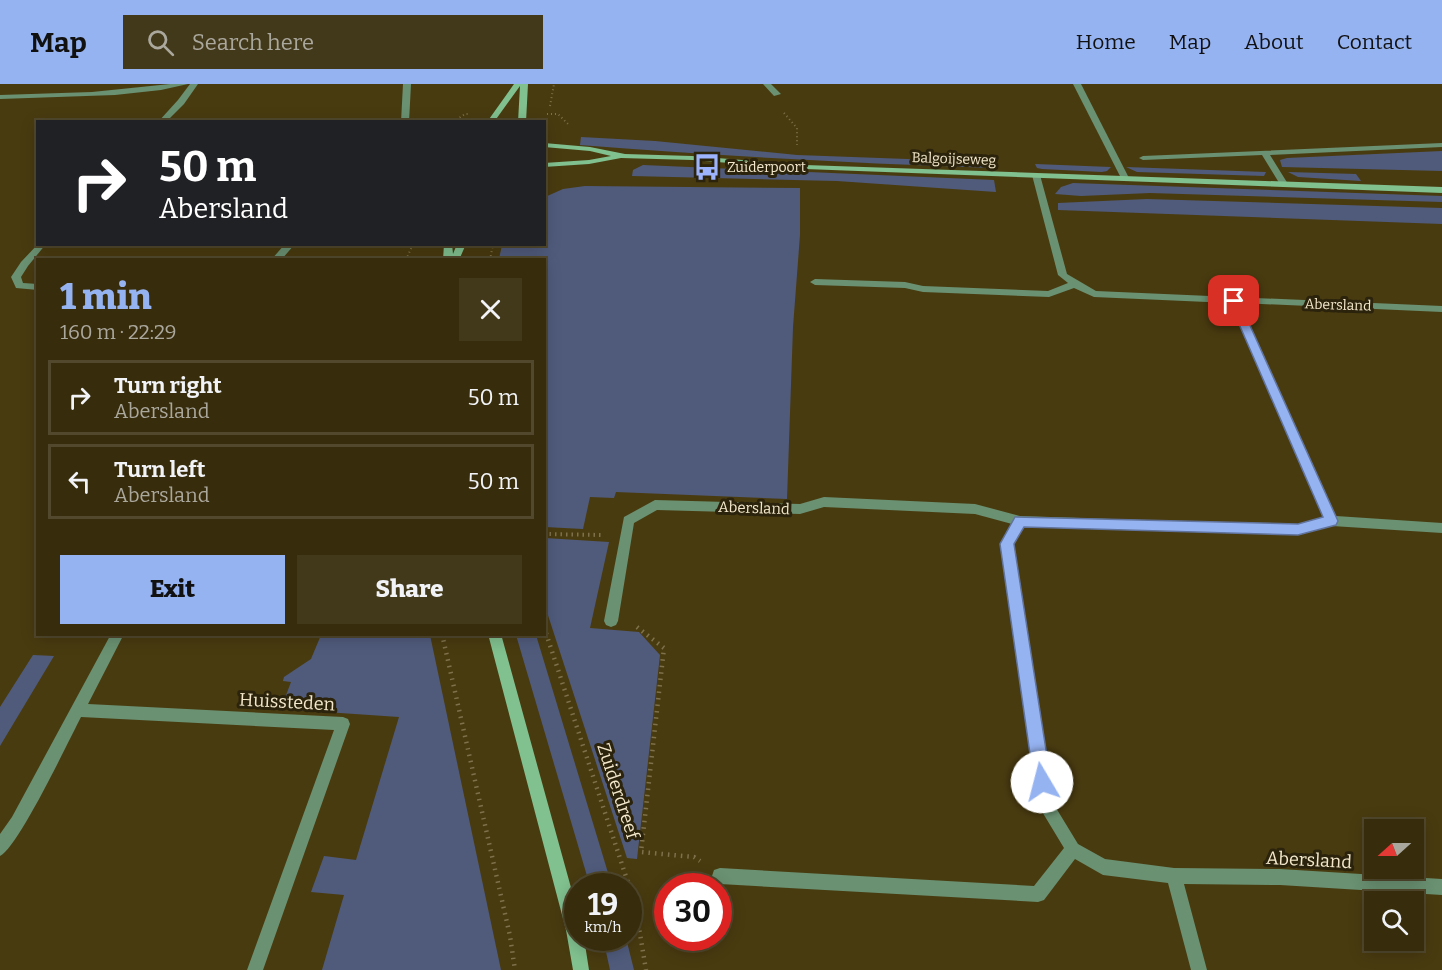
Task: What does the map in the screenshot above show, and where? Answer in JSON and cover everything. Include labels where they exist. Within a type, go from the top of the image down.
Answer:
[{"type":"street","points":[[0,97],[66,96],[184,84]]},
{"type":"street","points":[[163,120],[181,102],[194,84]]},
{"type":"street","points":[[405,120],[407,84]]},
{"type":"street","points":[[491,120],[518,84]]},
{"type":"street","points":[[522,120],[524,84]]},
{"type":"street","points":[[767,84],[777,94]]},
{"type":"street","points":[[1077,84],[1125,178]]},
{"type":"street","name":"Balgoijseweg","points":[[546,145],[590,149],[625,156],[692,158],[805,167],[1442,190]]},
{"type":"street","points":[[1143,158],[1442,145]]},
{"type":"street","points":[[1265,153],[1284,184]]},
{"type":"street","name":"Balgoijseweg","points":[[546,165],[589,162],[625,156]]},
{"type":"street","points":[[815,282],[904,285],[923,290],[1049,294],[1075,284],[1064,275],[1036,175]]},
{"type":"street","points":[[36,287],[19,286],[16,277],[40,246]]},
{"type":"street","points":[[277,258],[289,246]]},
{"type":"street","name":"Abersland","points":[[1075,284],[1094,294],[1442,309]]},
{"type":"street","points":[[1234,301],[1332,521]]},
{"type":"street","name":"Abersland","points":[[611,621],[628,520],[655,505],[800,509],[824,502],[975,509],[1020,521],[1298,530],[1332,521],[1442,528]]},
{"type":"street","name":"Abersland","points":[[1020,521],[1007,544],[1046,805],[1073,849],[1103,867],[1174,876],[1280,877],[1442,887]]},
{"type":"street","points":[[0,848],[17,822],[117,636]]},
{"type":"street","points":[[495,636],[574,930],[581,970]]},
{"type":"street","name":"Huissteden","points":[[76,710],[343,724],[255,970]]},
{"type":"street","points":[[732,877],[1038,894],[1073,849]]},
{"type":"street","points":[[1174,876],[1199,970]]},
{"type":"path","points":[[550,118],[549,110],[554,84]]},
{"type":"path","points":[[777,94],[776,104],[796,128],[798,152]]},
{"type":"path","points":[[546,534],[626,535]]},
{"type":"path","points":[[611,621],[642,629],[664,648],[641,852],[694,857],[716,873]]},
{"type":"path","name":"Zuiderdreef","points":[[546,633],[635,904],[646,970]]},
{"type":"path","points":[[442,636],[516,970]]},
{"type":"shaded area","points":[[581,137],[655,141],[797,155],[990,162],[992,168],[786,159],[631,149],[580,145]]},
{"type":"shaded area","points":[[1442,151],[1442,171],[1282,167],[1280,160],[1287,158]]},
{"type":"shaded area","points":[[1035,164],[1111,167],[1102,172],[1042,169],[1037,168]]},
{"type":"shaded area","points":[[643,165],[994,180],[996,192],[837,181],[632,176],[633,170]]},
{"type":"shaded area","points":[[1126,167],[1266,172],[1264,176],[1137,172]]},
{"type":"shaded area","points":[[1288,172],[1356,174],[1361,181],[1298,177]]},
{"type":"shaded area","points":[[1073,183],[1442,196],[1442,202],[1150,193],[1081,196],[1055,194],[1061,187]]},
{"type":"shaded area","points":[[585,186],[800,188],[800,235],[793,327],[787,499],[616,492],[614,498],[590,497],[583,529],[546,527],[546,258],[499,258],[502,246],[546,246],[546,197],[563,189]]},
{"type":"shaded area","points":[[1147,199],[1442,208],[1442,224],[1058,210],[1058,203]]},
{"type":"shaded area","points":[[546,538],[609,542],[590,628],[639,632],[660,655],[637,859],[627,858],[546,609]]},
{"type":"shaded area","points":[[321,636],[430,636],[501,970],[322,970],[344,895],[311,892],[324,856],[356,860],[399,717],[296,710],[300,699],[285,698],[291,682],[283,681],[284,677],[311,659]]},
{"type":"shaded area","points":[[516,636],[536,636],[608,873],[586,873]]},
{"type":"shaded area","points":[[33,655],[54,656],[0,746],[0,707]]},
{"type":"shaded area","points":[[606,951],[629,951],[634,970],[610,970]]},
{"type":"place","name":"Zuiderpoort","points":[[707,167]]},
{"type":"route","points":[[1042,782],[1007,544],[1020,521],[1298,530],[1332,521],[1234,301]]}]
